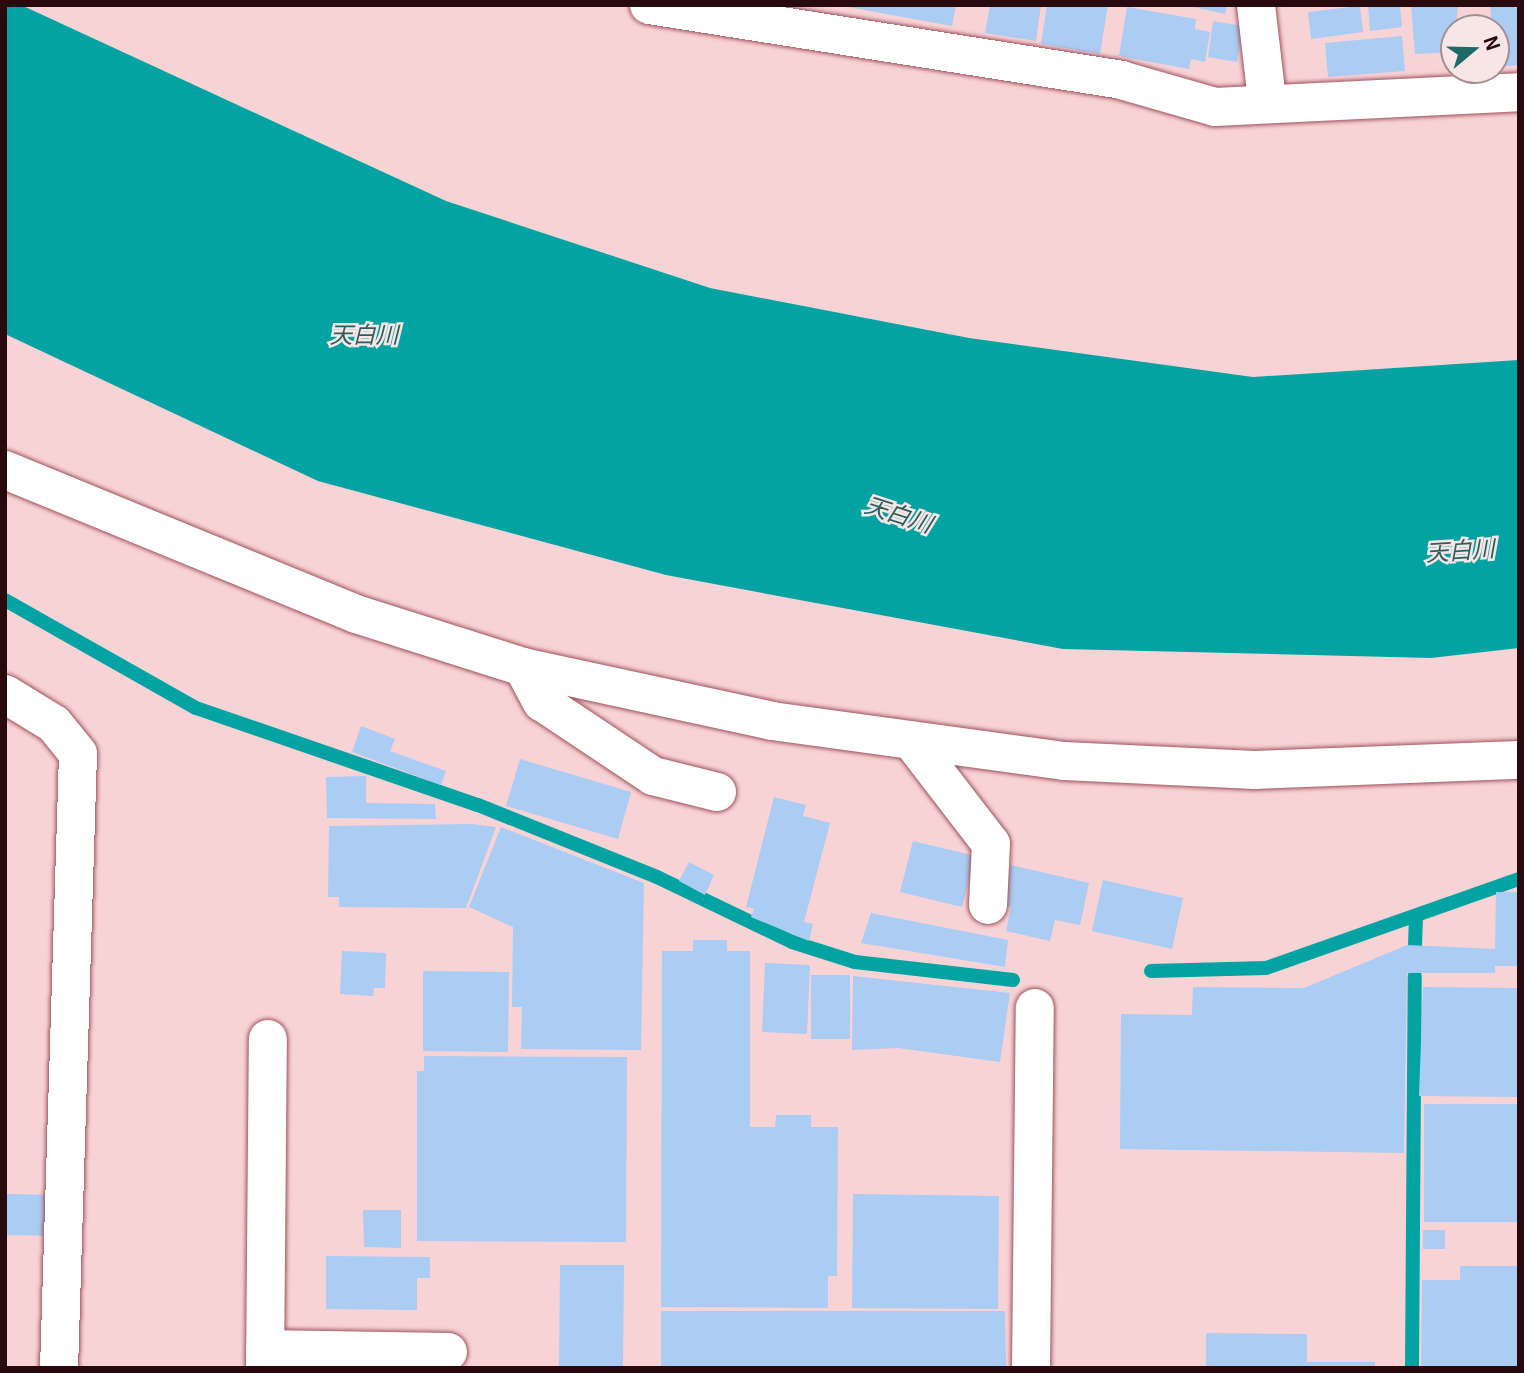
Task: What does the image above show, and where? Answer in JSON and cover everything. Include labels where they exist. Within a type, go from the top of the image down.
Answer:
[{"type":"street","points":[[649,5],[1121,80],[1214,107],[1268,100],[1519,92]]},
{"type":"street","points":[[1256,5],[1268,100]]},
{"type":"street","points":[[5,470],[283,588],[523,667],[772,721],[1063,761],[1255,770],[1519,760]]},
{"type":"street","points":[[523,667],[542,702],[653,776],[717,792]]},
{"type":"street","points":[[5,694],[54,724],[78,754],[58,1368]]},
{"type":"street","points":[[911,740],[991,844],[988,905]]},
{"type":"street","points":[[1031,1368],[1035,1008]]},
{"type":"street","points":[[268,1038],[265,1358],[448,1352]]},
{"type":"water","name":"天白川","points":[[5,5],[21,5],[446,201],[710,288],[969,338],[1253,377],[1519,360],[1519,648],[1431,658],[1063,649],[666,575],[318,481],[5,334]]},
{"type":"building","points":[[837,5],[956,5],[952,26]]},
{"type":"building","points":[[990,5],[1041,5],[1036,41],[985,33]]},
{"type":"building","points":[[1047,5],[1108,5],[1100,54],[1041,44]]},
{"type":"building","points":[[1184,5],[1227,5],[1225,14]]},
{"type":"building","points":[[1368,5],[1400,5],[1402,27],[1370,31]]},
{"type":"building","points":[[1411,5],[1458,5],[1457,14],[1440,14],[1440,53],[1415,54]]},
{"type":"building","points":[[1490,5],[1519,5],[1519,65],[1510,66],[1510,14],[1491,14]]},
{"type":"building","points":[[1360,6],[1363,32],[1311,39],[1308,12]]},
{"type":"building","points":[[1127,7],[1196,19],[1195,29],[1210,32],[1205,62],[1191,59],[1189,69],[1119,56]]},
{"type":"building","points":[[1213,21],[1243,26],[1237,62],[1208,57]]},
{"type":"building","points":[[1402,36],[1405,71],[1328,77],[1325,43]]},
{"type":"building","points":[[361,726],[395,739],[390,751],[446,771],[441,785],[352,752]]},
{"type":"building","points":[[520,759],[631,792],[618,839],[506,806]]},
{"type":"building","points":[[366,776],[366,803],[435,804],[436,819],[327,818],[326,777]]},
{"type":"building","points":[[774,797],[806,805],[803,816],[830,823],[804,922],[813,924],[809,941],[751,917],[754,909],[746,907]]},
{"type":"building","points":[[472,824],[496,827],[466,908],[339,907],[339,897],[328,897],[329,826]]},
{"type":"building","points":[[501,827],[644,883],[641,1050],[521,1049],[522,1007],[512,1007],[513,927],[469,907]]},
{"type":"building","points":[[913,841],[975,856],[962,907],[900,892]]},
{"type":"building","points":[[689,862],[714,875],[705,895],[679,881]]},
{"type":"building","points":[[1011,865],[1089,883],[1080,925],[1055,920],[1050,941],[1006,931],[1011,907],[1002,905]]},
{"type":"building","points":[[1103,880],[1183,898],[1172,949],[1092,931]]},
{"type":"building","points":[[1496,892],[1519,892],[1519,966],[1495,966],[1495,973],[1407,973],[1404,1153],[1120,1149],[1121,1014],[1192,1015],[1193,987],[1304,988],[1407,945],[1495,949]]},
{"type":"building","points":[[871,913],[1008,940],[1005,967],[861,943]]},
{"type":"building","points":[[693,940],[727,940],[727,951],[750,951],[750,1127],[775,1127],[776,1115],[811,1115],[811,1127],[838,1127],[837,1276],[828,1276],[828,1308],[661,1307],[662,951],[693,951]]},
{"type":"building","points":[[342,951],[386,953],[385,988],[374,988],[373,996],[340,994]]},
{"type":"building","points":[[765,963],[810,965],[807,1034],[762,1032]]},
{"type":"building","points":[[423,971],[509,972],[508,1052],[423,1051]]},
{"type":"building","points":[[811,975],[850,975],[850,1039],[811,1039]]},
{"type":"building","points":[[853,976],[1010,993],[1000,1062],[898,1048],[852,1050]]},
{"type":"building","points":[[1423,987],[1519,988],[1519,1097],[1419,1096]]},
{"type":"building","points":[[424,1056],[627,1057],[626,1242],[417,1241],[417,1071],[424,1071]]},
{"type":"building","points":[[1424,1104],[1519,1104],[1519,1222],[1424,1222]]},
{"type":"building","points":[[5,1194],[58,1195],[57,1236],[5,1235]]},
{"type":"building","points":[[853,1194],[999,1196],[998,1309],[852,1308]]},
{"type":"building","points":[[363,1210],[401,1210],[401,1248],[364,1247]]},
{"type":"building","points":[[1423,1230],[1445,1230],[1445,1249],[1423,1249]]},
{"type":"building","points":[[326,1256],[430,1257],[430,1278],[417,1278],[417,1310],[326,1309]]},
{"type":"building","points":[[560,1265],[624,1265],[623,1368],[559,1368]]},
{"type":"building","points":[[1460,1266],[1519,1266],[1519,1368],[1421,1368],[1422,1280],[1460,1280]]},
{"type":"building","points":[[661,1311],[1005,1311],[1006,1368],[661,1368]]},
{"type":"building","points":[[1206,1333],[1307,1334],[1307,1362],[1375,1362],[1375,1368],[1206,1368]]},
{"type":"waterway","points":[[5,600],[196,708],[478,805],[657,877],[792,942],[855,962],[1013,980]]},
{"type":"waterway","points":[[1151,971],[1266,968],[1519,879]]},
{"type":"waterway","points":[[1415,945],[1416,918]]},
{"type":"waterway","points":[[1412,1368],[1415,976]]}]
